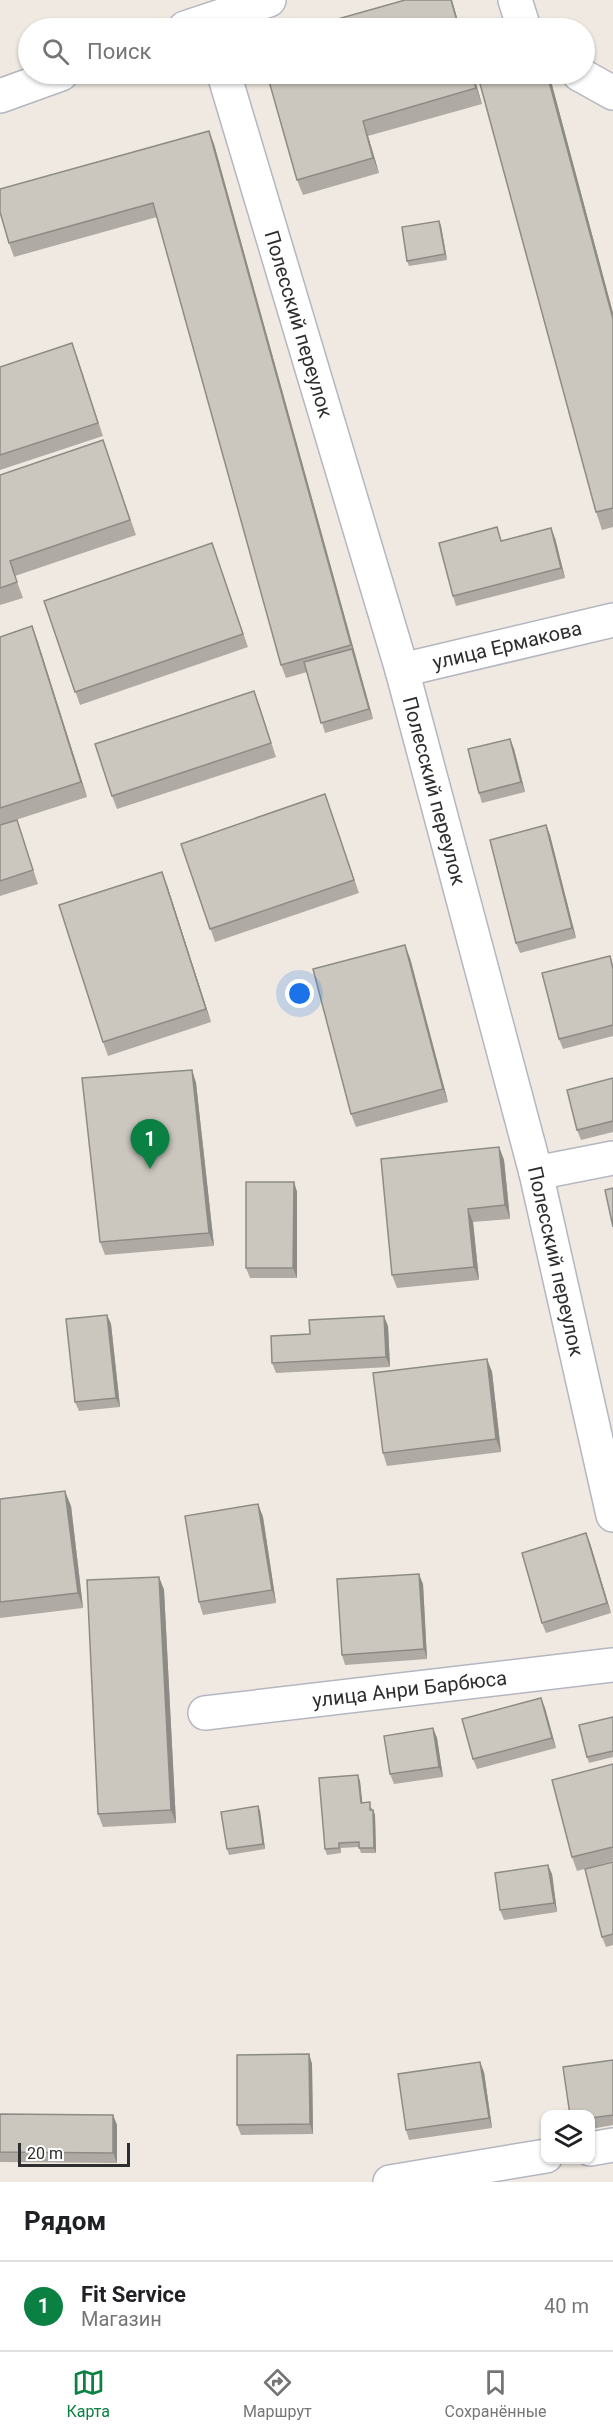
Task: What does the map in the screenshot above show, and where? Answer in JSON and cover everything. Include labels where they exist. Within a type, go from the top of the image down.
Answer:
[{"type":"street","points":[[222,18],[269,0]]},
{"type":"street","points":[[515,0],[521,18]]},
{"type":"street","points":[[595,83],[613,93]]},
{"type":"street","points":[[0,96],[33,84]]},
{"type":"street","name":"Полесский переулок","points":[[227,84],[402,670],[536,1173],[613,1515]]},
{"type":"street","name":"улица Ермакова","points":[[402,670],[613,620]]},
{"type":"street","points":[[536,1173],[613,1158]]},
{"type":"street","name":"улица Анри Барбюса","points":[[205,1713],[613,1665]]},
{"type":"street","points":[[595,2148],[613,2145]]},
{"type":"street","points":[[390,2182],[541,2158]]},
{"type":"building","points":[[405,0],[451,0],[456,18],[341,18]]},
{"type":"building","points":[[270,84],[475,84],[476,88],[363,121],[373,158],[297,180]]},
{"type":"building","points":[[480,84],[550,84],[613,319],[613,508],[596,512]]},
{"type":"building","points":[[209,131],[351,645],[281,665],[153,203],[9,243],[0,212],[0,189]]},
{"type":"building","points":[[439,221],[445,254],[407,261],[402,227]]},
{"type":"building","points":[[72,343],[98,423],[0,455],[0,367]]},
{"type":"building","points":[[103,440],[130,520],[10,561],[17,582],[0,588],[0,475]]},
{"type":"building","points":[[497,527],[501,541],[551,528],[561,568],[453,596],[439,543]]},
{"type":"building","points":[[212,543],[243,634],[75,692],[44,601]]},
{"type":"building","points":[[32,626],[81,782],[0,808],[0,637]]},
{"type":"building","points":[[352,649],[369,709],[321,723],[304,662]]},
{"type":"building","points":[[254,691],[271,743],[112,796],[95,744]]},
{"type":"building","points":[[510,739],[521,782],[479,793],[468,749]]},
{"type":"building","points":[[325,794],[354,880],[210,929],[181,844]]},
{"type":"building","points":[[17,820],[33,870],[0,881],[0,825]]},
{"type":"building","points":[[546,825],[572,928],[516,943],[490,840]]},
{"type":"building","points":[[162,872],[206,1009],[103,1042],[59,905]]},
{"type":"building","points":[[405,945],[443,1089],[351,1114],[313,969]]},
{"type":"building","points":[[610,956],[613,969],[613,1025],[559,1039],[542,973]]},
{"type":"building","points":[[192,1070],[209,1233],[100,1242],[82,1078]]},
{"type":"building","points":[[613,1078],[613,1121],[577,1130],[567,1090]]},
{"type":"building","points":[[499,1147],[505,1205],[468,1209],[474,1267],[392,1275],[381,1159]]},
{"type":"building","points":[[246,1182],[294,1182],[293,1268],[246,1268]]},
{"type":"building","points":[[613,1188],[613,1227],[605,1190]]},
{"type":"building","points":[[107,1315],[116,1398],[75,1402],[66,1319]]},
{"type":"building","points":[[384,1316],[386,1357],[272,1363],[271,1336],[310,1334],[309,1320]]},
{"type":"building","points":[[487,1359],[496,1439],[383,1453],[373,1373]]},
{"type":"building","points":[[65,1491],[78,1593],[0,1602],[0,1499]]},
{"type":"building","points":[[258,1504],[272,1590],[199,1602],[185,1516]]},
{"type":"building","points":[[586,1533],[607,1603],[542,1623],[522,1553]]},
{"type":"building","points":[[419,1574],[424,1649],[342,1655],[337,1579]]},
{"type":"building","points":[[159,1577],[171,1810],[98,1814],[87,1580]]},
{"type":"building","points":[[541,1698],[552,1738],[473,1759],[462,1719]]},
{"type":"building","points":[[613,1717],[613,1751],[587,1757],[579,1725]]},
{"type":"building","points":[[433,1728],[439,1767],[390,1774],[384,1736]]},
{"type":"building","points":[[613,1764],[613,1847],[572,1857],[552,1780]]},
{"type":"building","points":[[358,1775],[361,1803],[370,1802],[370,1810],[373,1810],[374,1848],[359,1848],[359,1842],[339,1843],[339,1848],[325,1849],[319,1778]]},
{"type":"building","points":[[258,1806],[263,1844],[227,1849],[221,1812]]},
{"type":"building","points":[[613,1862],[613,1934],[602,1937],[585,1869]]},
{"type":"building","points":[[548,1865],[554,1903],[500,1910],[495,1873]]},
{"type":"building","points":[[309,2054],[310,2124],[237,2125],[237,2055]]},
{"type":"building","points":[[613,2060],[613,2115],[595,2117],[595,2110],[569,2110],[563,2067]]},
{"type":"building","points":[[480,2062],[489,2118],[406,2130],[398,2074]]},
{"type":"building","points":[[0,2114],[113,2115],[113,2153],[0,2152]]},
{"type":"place","name":"Fit Service","points":[[150,1169]]}]
